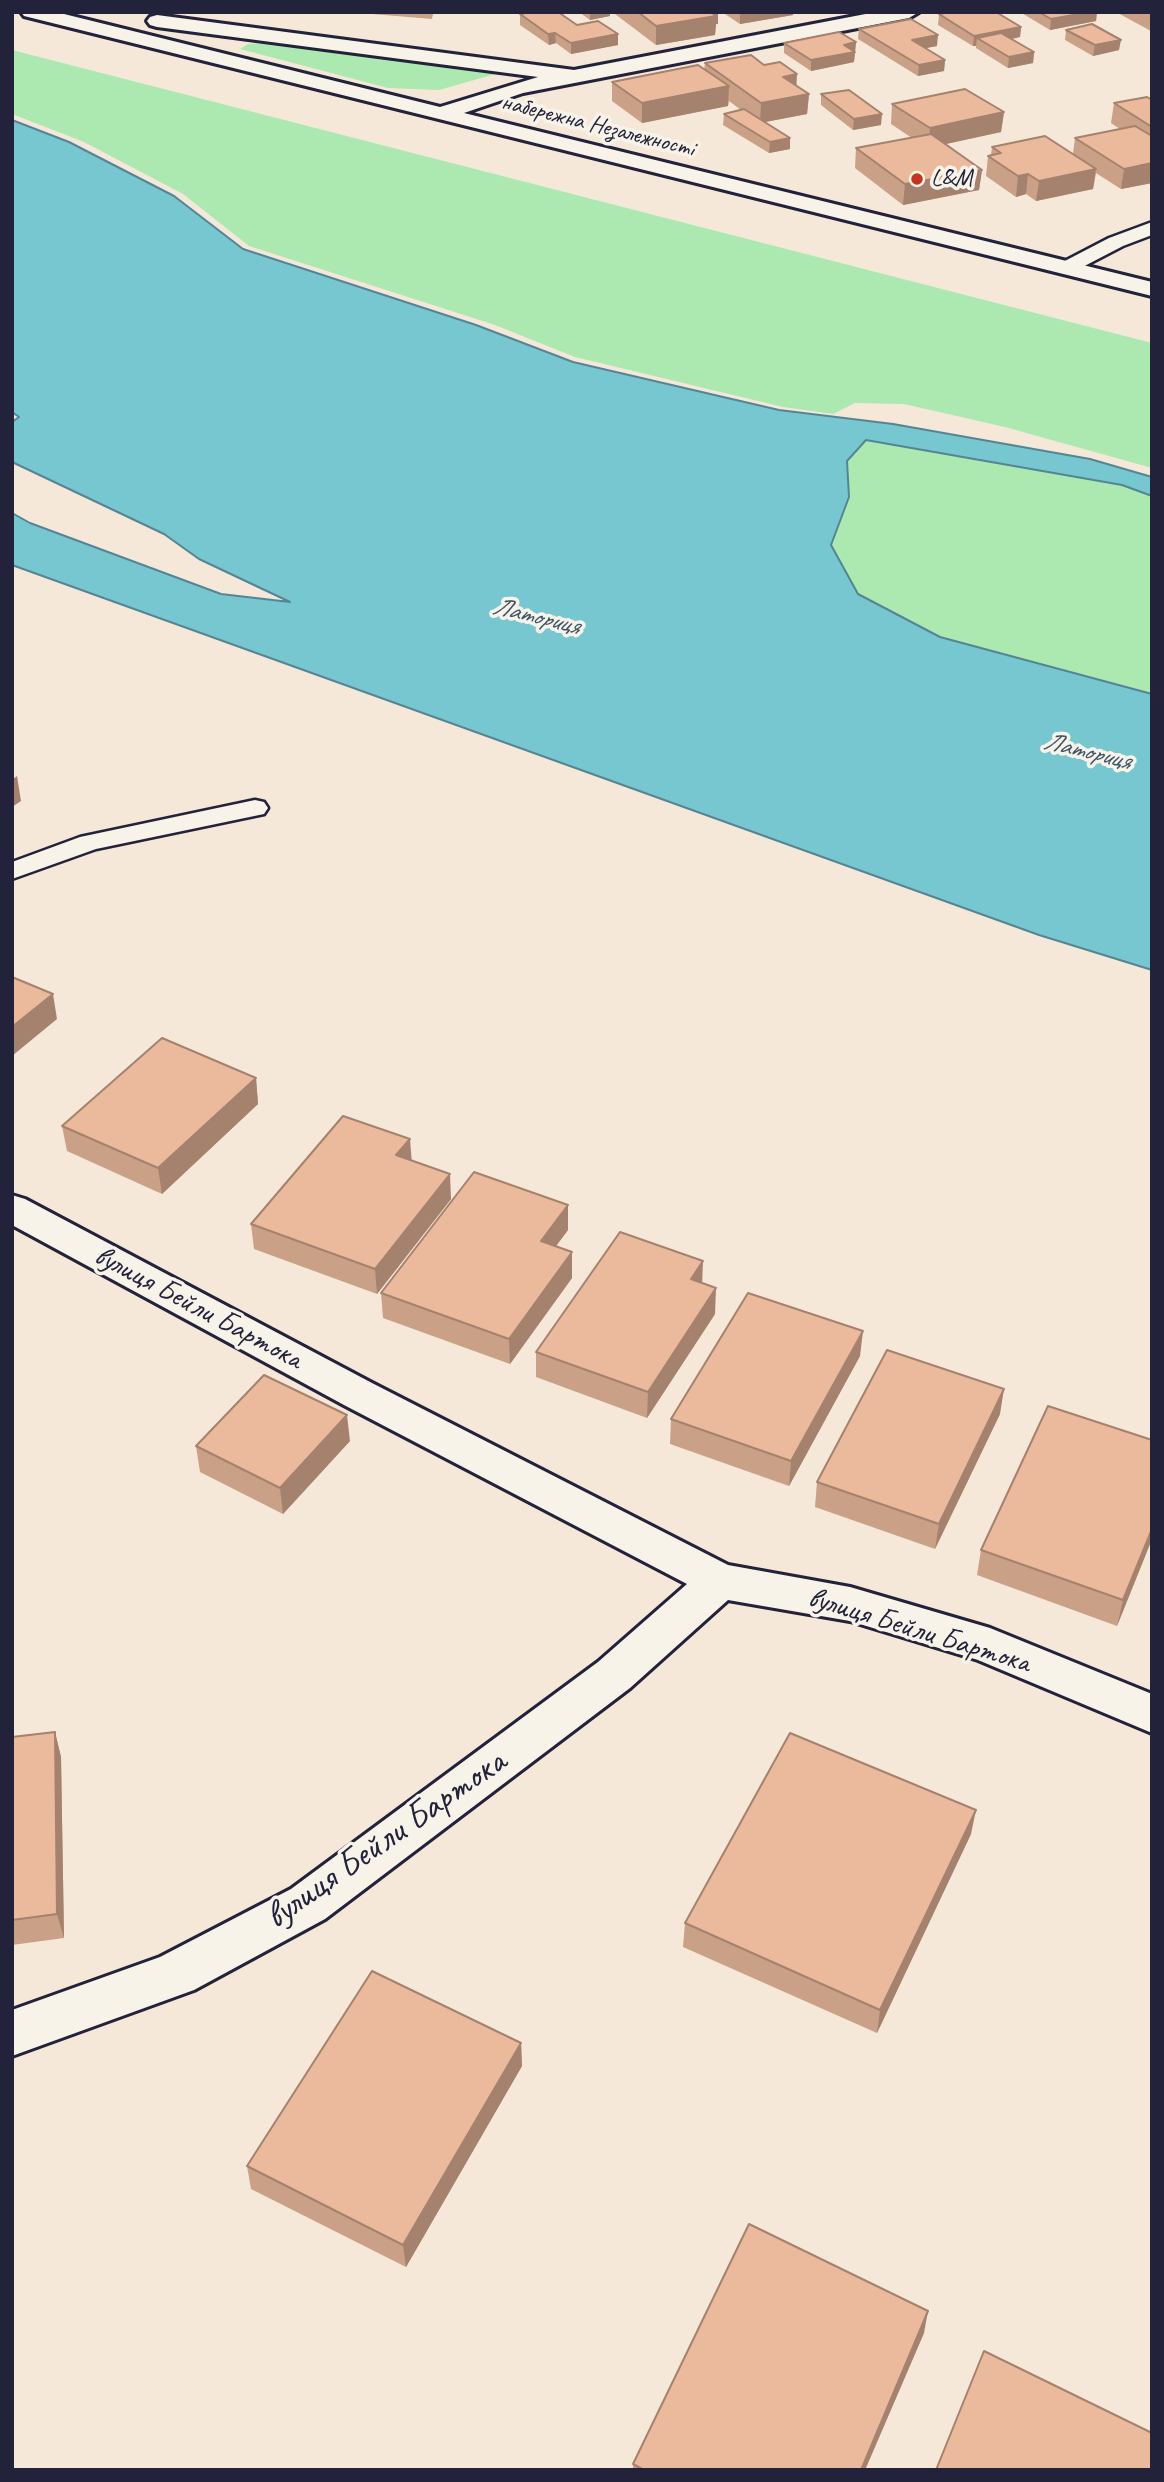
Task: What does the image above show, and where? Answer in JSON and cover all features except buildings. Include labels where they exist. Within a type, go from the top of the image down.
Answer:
[{"type":"street","name":"набережна Незалежності","points":[[31,12],[1152,289]]},
{"type":"street","points":[[90,12],[575,75]]},
{"type":"street","points":[[439,114],[518,88],[575,75],[909,12]]},
{"type":"street","name":"вулиця Бейли Бартока","points":[[12,1208],[358,1394],[720,1581],[850,1604],[990,1646],[1152,1714]]},
{"type":"street","name":"вулиця Бейли Бартока","points":[[12,2033],[176,1974],[308,1904],[614,1675],[720,1581]]},
{"type":"lane","points":[[1066,268],[1116,242],[1152,228]]},
{"type":"lane","points":[[12,871],[89,843],[255,808]]},
{"type":"green space","points":[[263,43],[499,73],[439,90],[388,88],[240,49],[248,44]]},
{"type":"green space","points":[[12,50],[1152,343],[1152,468],[1005,427],[904,404],[855,403],[833,414],[783,407],[575,357],[495,325],[249,246],[183,194],[84,142],[12,114]]},
{"type":"green space","points":[[866,440],[1122,485],[1152,496],[1152,694],[940,637],[858,594],[831,545],[849,497],[847,461]]},
{"type":"water","name":"Латориця","points":[[12,120],[69,142],[174,196],[243,249],[476,325],[573,362],[779,410],[893,424],[1090,459],[1152,477],[1152,496],[1122,485],[866,440],[847,461],[849,497],[831,545],[858,594],[940,637],[1152,694],[1152,970],[1039,935],[12,565],[12,513],[30,523],[221,594],[290,602],[199,559],[164,534],[12,462],[12,422],[19,417],[12,412]]},
{"type":"place","name":"L&M","points":[[917,179]]}]
